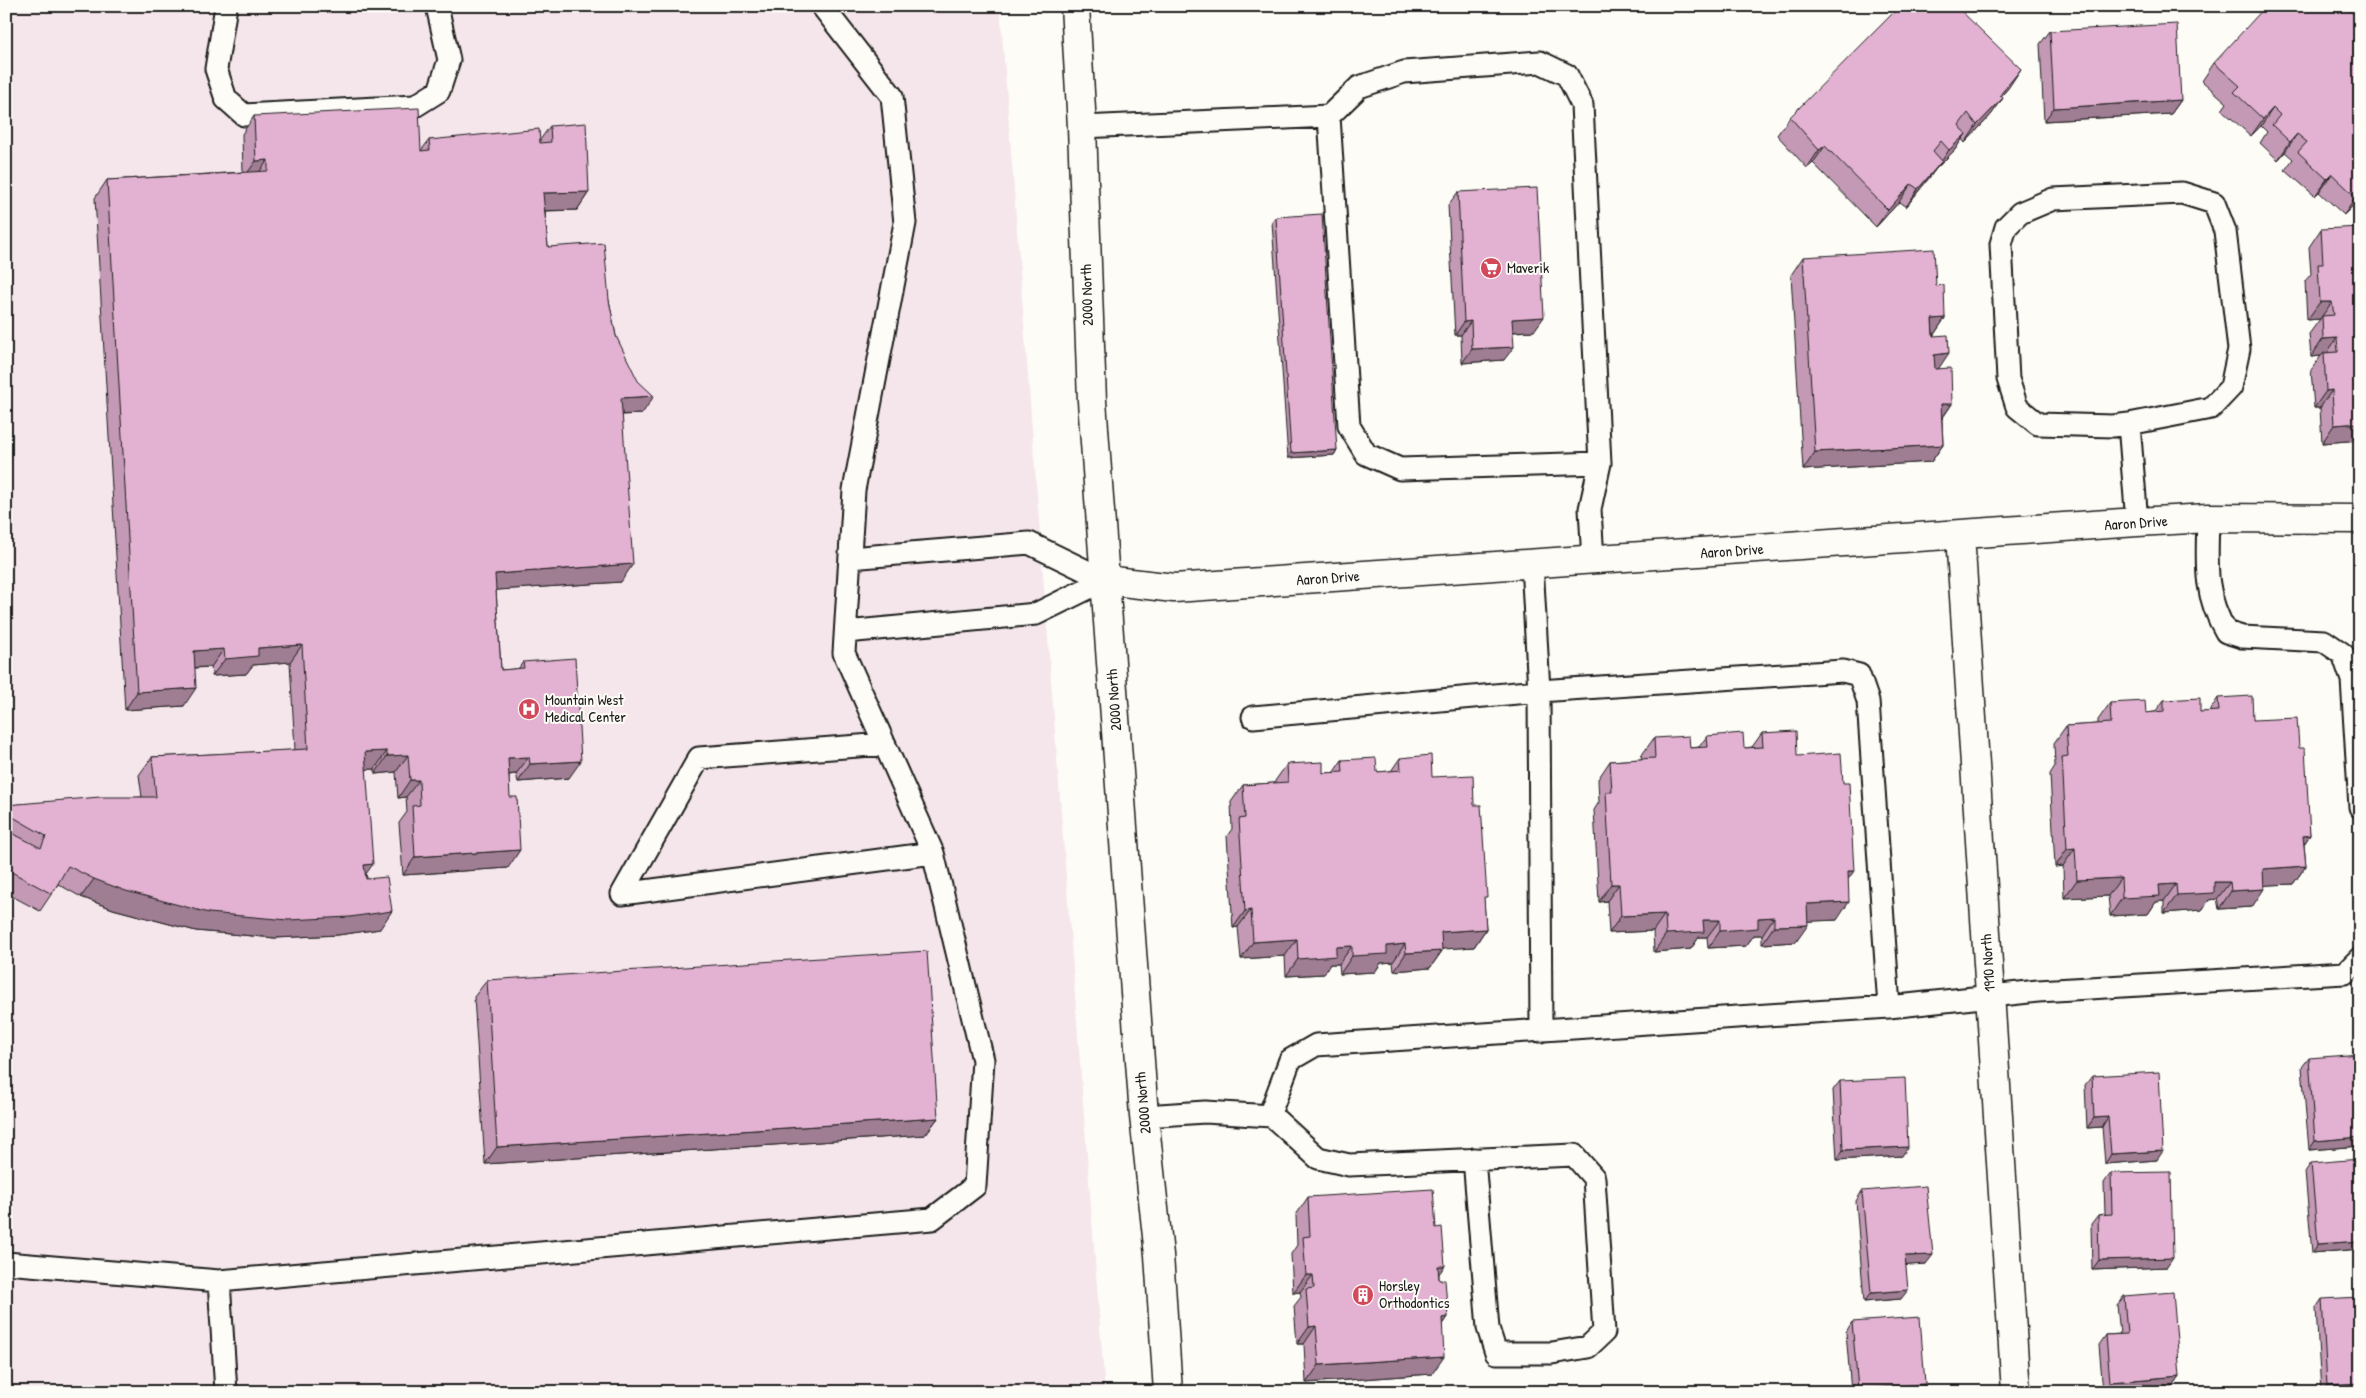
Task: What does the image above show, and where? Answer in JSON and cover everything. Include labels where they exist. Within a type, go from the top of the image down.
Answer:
[{"type":"street","name":"2000 North","points":[[1074,6],[1082,127],[1092,401],[1144,1116],[1159,1255],[1168,1392]]},
{"type":"street","name":"Aaron Drive","points":[[1105,580],[1174,588],[2137,522],[2208,518],[2360,519]]},
{"type":"street","name":"1910 North","points":[[1960,535],[2016,1392]]},
{"type":"lane","points":[[226,6],[216,69],[226,99],[244,115],[415,106],[439,91],[449,60],[437,6]]},
{"type":"lane","points":[[6,1263],[218,1281],[932,1219],[975,1186],[983,1060],[933,853],[844,653],[854,490],[905,223],[892,96],[822,6]]},
{"type":"lane","points":[[1082,127],[1330,116],[1359,87],[1404,72],[1540,62],[1567,75],[1582,106],[1600,463],[1590,509],[1593,560]]},
{"type":"lane","points":[[1330,116],[1349,426],[1366,454],[1400,469],[1600,463]]},
{"type":"lane","points":[[2182,193],[2214,203],[2225,231],[2238,349],[2231,387],[2211,408],[2129,424],[2103,426],[2038,424],[2017,407],[2008,379],[2001,244],[2006,227],[2020,213],[2053,199],[2182,193]]},
{"type":"lane","points":[[2129,424],[2137,522]]},
{"type":"lane","points":[[2208,518],[2206,576],[2217,616],[2226,632],[2242,637],[2324,641],[2343,654],[2352,680],[2360,807]]},
{"type":"lane","points":[[850,558],[1029,543],[1105,580]]},
{"type":"lane","points":[[1532,563],[1539,691],[1541,1031]]},
{"type":"lane","points":[[846,632],[1036,614],[1105,580]]},
{"type":"lane","points":[[1254,717],[1539,691],[1843,671],[1859,675],[1868,701],[1889,1007]]},
{"type":"lane","points":[[885,744],[699,758],[622,894],[933,853]]},
{"type":"lane","points":[[1269,1116],[1290,1060],[1316,1045],[1889,1007],[2047,991],[2355,968]]},
{"type":"lane","points":[[1144,1116],[1205,1112],[1272,1116],[1318,1158],[1349,1165],[1474,1159],[1574,1155],[1594,1178],[1604,1332],[1588,1348],[1552,1353],[1496,1353],[1488,1328],[1474,1159]]},
{"type":"lane","points":[[218,1281],[226,1392]]},
{"type":"shaded area","name":"Mountain West Medical Center","points":[[6,6],[1000,6],[1105,1392],[6,1392]]},
{"type":"building","points":[[1900,6],[1956,6],[2021,69],[2000,95],[2003,98],[1977,125],[1968,113],[1959,125],[1966,134],[1949,150],[1941,141],[1933,151],[1942,161],[1918,189],[1911,184],[1888,210],[1825,146],[1819,150],[1790,117]]},
{"type":"building","points":[[2266,6],[2345,6],[2360,20],[2360,194],[2356,197],[2332,174],[2327,179],[2298,152],[2307,142],[2297,134],[2290,142],[2272,125],[2280,115],[2273,108],[2263,119],[2234,92],[2240,86],[2214,63]]},
{"type":"building","points":[[2177,24],[2181,100],[2054,108],[2050,31]]},
{"type":"building","points":[[419,108],[421,151],[430,150],[429,140],[539,129],[540,143],[551,142],[550,126],[586,123],[589,192],[543,193],[548,247],[604,243],[609,300],[616,336],[638,381],[654,396],[621,398],[633,564],[495,574],[501,670],[524,668],[523,662],[575,658],[581,761],[530,764],[529,757],[508,758],[510,797],[517,797],[520,850],[415,857],[412,806],[420,805],[419,780],[410,780],[408,755],[387,756],[387,751],[365,752],[373,864],[364,865],[366,879],[387,877],[392,911],[350,917],[288,920],[209,913],[126,891],[94,879],[68,866],[52,894],[6,869],[6,830],[41,848],[46,836],[6,813],[6,805],[100,797],[156,797],[152,757],[308,749],[302,645],[258,648],[258,656],[225,659],[224,649],[194,651],[196,688],[137,692],[107,180],[268,171],[268,160],[256,161],[254,116]]},
{"type":"building","name":"Maverik","points":[[1537,188],[1544,317],[1512,319],[1514,347],[1472,349],[1471,321],[1464,322],[1458,192]]},
{"type":"building","points":[[1322,214],[1337,450],[1291,453],[1276,217]]},
{"type":"building","points":[[2360,227],[2360,423],[2334,425],[2332,390],[2326,391],[2324,353],[2338,352],[2337,338],[2323,339],[2322,316],[2334,315],[2332,302],[2320,302],[2318,264],[2323,264],[2321,229]]},
{"type":"building","points":[[1934,249],[1936,286],[1944,285],[1945,318],[1932,319],[1933,336],[1948,335],[1949,353],[1934,355],[1935,369],[1951,368],[1952,404],[1941,404],[1943,445],[1815,452],[1803,257]]},
{"type":"building","points":[[2252,696],[2253,720],[2297,718],[2299,748],[2305,748],[2310,835],[2303,836],[2306,866],[2263,869],[2264,889],[2231,891],[2230,882],[2214,882],[2214,893],[2177,895],[2176,884],[2159,885],[2160,896],[2122,898],[2121,878],[2077,880],[2075,848],[2067,849],[2062,757],[2068,756],[2066,726],[2111,723],[2110,703],[2145,701],[2146,713],[2164,711],[2164,700],[2200,698],[2200,712],[2219,711],[2218,698]]},
{"type":"building","points":[[1796,731],[1797,756],[1841,753],[1843,783],[1849,783],[1854,871],[1848,871],[1849,902],[1807,904],[1808,925],[1774,926],[1774,917],[1758,918],[1758,928],[1720,931],[1720,920],[1703,920],[1704,932],[1666,934],[1665,914],[1621,916],[1619,884],[1611,884],[1606,792],[1612,792],[1610,761],[1655,758],[1654,738],[1689,736],[1690,748],[1708,747],[1707,736],[1743,733],[1744,748],[1763,747],[1762,733]]},
{"type":"building","points":[[1431,755],[1432,777],[1473,775],[1474,805],[1481,805],[1487,897],[1484,897],[1486,929],[1441,932],[1442,951],[1406,953],[1405,944],[1387,946],[1387,954],[1352,956],[1352,946],[1336,947],[1336,956],[1298,959],[1297,939],[1253,942],[1251,910],[1245,911],[1239,819],[1245,818],[1243,785],[1288,782],[1287,764],[1323,762],[1323,773],[1343,772],[1342,760],[1376,758],[1377,772],[1401,770],[1400,758]]},
{"type":"building","points":[[927,951],[938,1118],[497,1147],[487,980]]},
{"type":"building","points":[[2360,1054],[2360,1137],[2315,1141],[2309,1058]]},
{"type":"building","points":[[2159,1072],[2163,1151],[2111,1154],[2108,1117],[2094,1118],[2092,1076]]},
{"type":"building","points":[[1905,1078],[1908,1147],[1843,1150],[1840,1081]]},
{"type":"building","points":[[2360,1159],[2360,1241],[2318,1244],[2311,1163]]},
{"type":"building","points":[[2171,1172],[2173,1258],[2099,1260],[2098,1215],[2112,1214],[2111,1173]]},
{"type":"building","points":[[1926,1186],[1933,1255],[1905,1256],[1908,1290],[1871,1293],[1862,1191]]},
{"type":"building","name":"Horsley Orthodontics","points":[[1433,1189],[1436,1228],[1442,1227],[1445,1266],[1438,1266],[1439,1280],[1445,1280],[1448,1317],[1442,1318],[1444,1357],[1319,1365],[1316,1326],[1309,1327],[1306,1289],[1314,1288],[1313,1275],[1306,1275],[1303,1237],[1310,1236],[1308,1197]]},
{"type":"building","points":[[2173,1292],[2180,1376],[2110,1382],[2106,1335],[2127,1334],[2124,1296]]},
{"type":"building","points":[[2360,1297],[2360,1383],[2327,1385],[2322,1299]]},
{"type":"building","points":[[1920,1317],[1925,1384],[1858,1389],[1852,1322]]},
{"type":"place","name":"Maverik","points":[[1491,268]]},
{"type":"place","name":"Mountain West Medical Center","points":[[529,709]]},
{"type":"place","name":"Horsley Orthodontics","points":[[1363,1295]]}]
